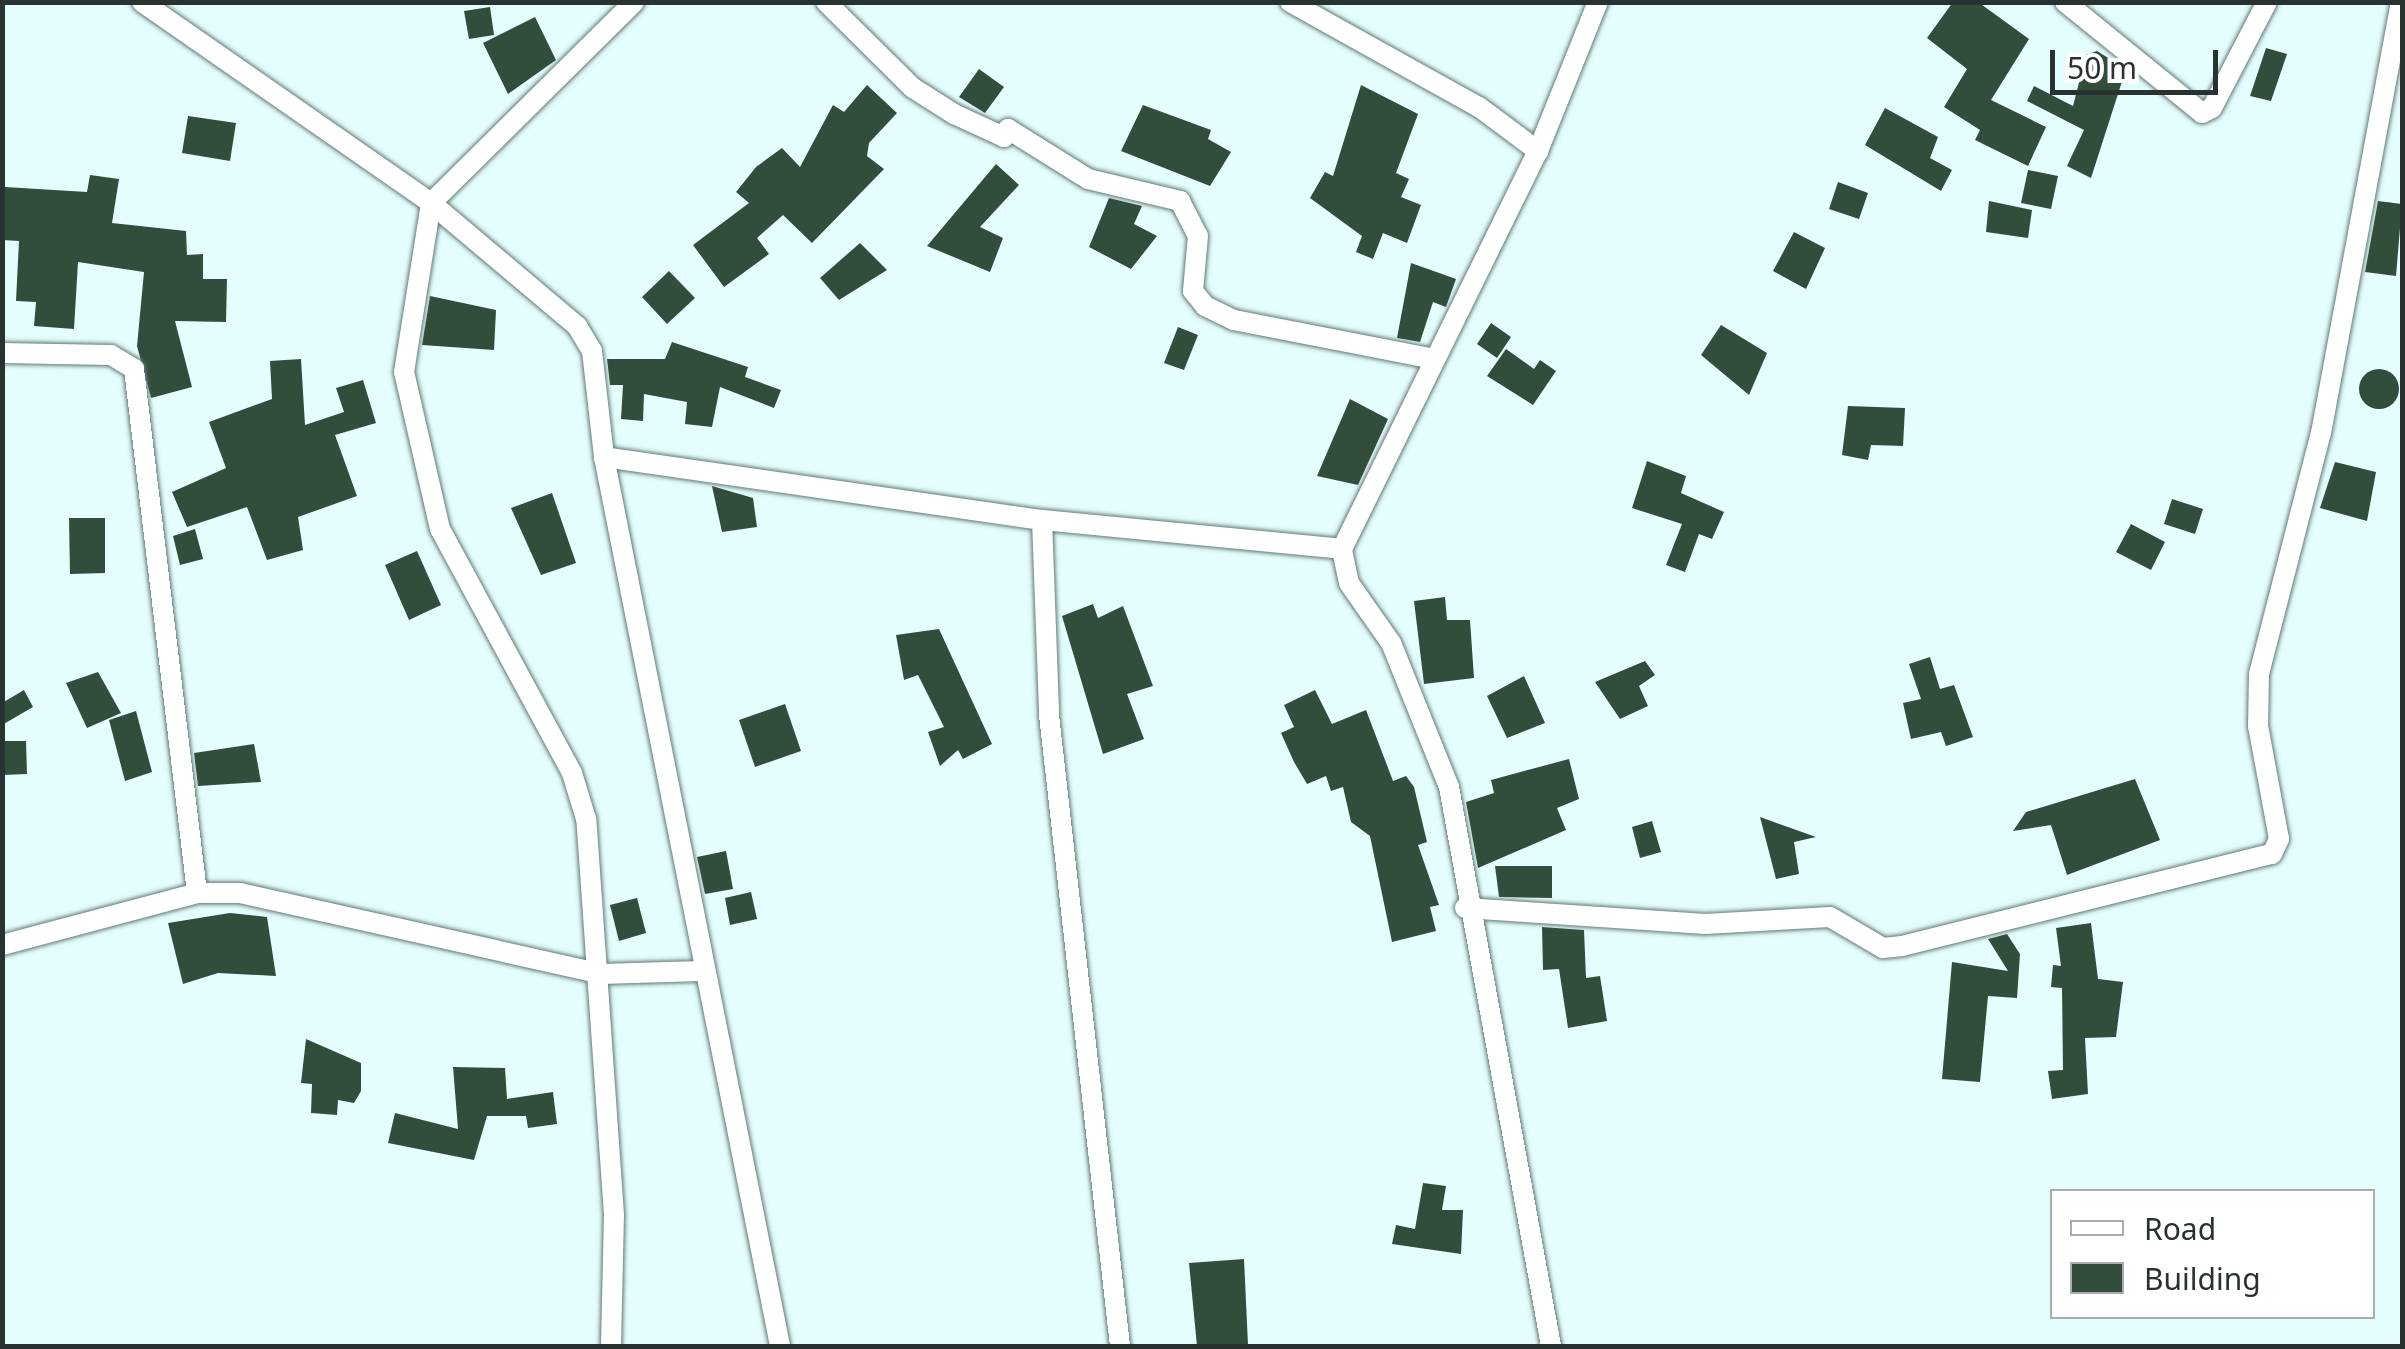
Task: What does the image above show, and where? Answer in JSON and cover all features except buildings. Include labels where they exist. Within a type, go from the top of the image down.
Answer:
[{"type":"street","points":[[142,2],[430,203],[587,338],[604,457],[701,971],[780,1346]]},
{"type":"street","points":[[611,1346],[601,974],[586,819],[572,773],[440,529],[410,420],[406,339],[430,203],[634,2]]},
{"type":"street","points":[[826,2],[913,88],[954,114],[1004,137],[1008,128],[1088,179],[1180,201],[1176,209],[1198,236],[1193,291],[1206,306],[1234,320],[1434,360]]},
{"type":"street","points":[[1290,2],[1538,151]]},
{"type":"street","points":[[1551,1346],[1540,1252],[1465,908],[1448,787],[1391,643],[1349,583],[1342,549],[1538,151],[1598,2]]},
{"type":"street","points":[[2065,2],[2202,112],[2212,108],[2267,2]]},
{"type":"street","points":[[1465,908],[1705,924],[1830,918],[1882,948],[2272,854],[2279,839],[2258,726],[2259,674],[2321,433],[2401,2]]},
{"type":"street","points":[[2,353],[111,355],[134,369],[198,894]]},
{"type":"street","points":[[604,457],[1042,520],[1342,549]]},
{"type":"street","points":[[1042,520],[1049,715],[1120,1346]]},
{"type":"street","points":[[2,945],[198,894],[285,897],[601,974],[701,971]]}]
